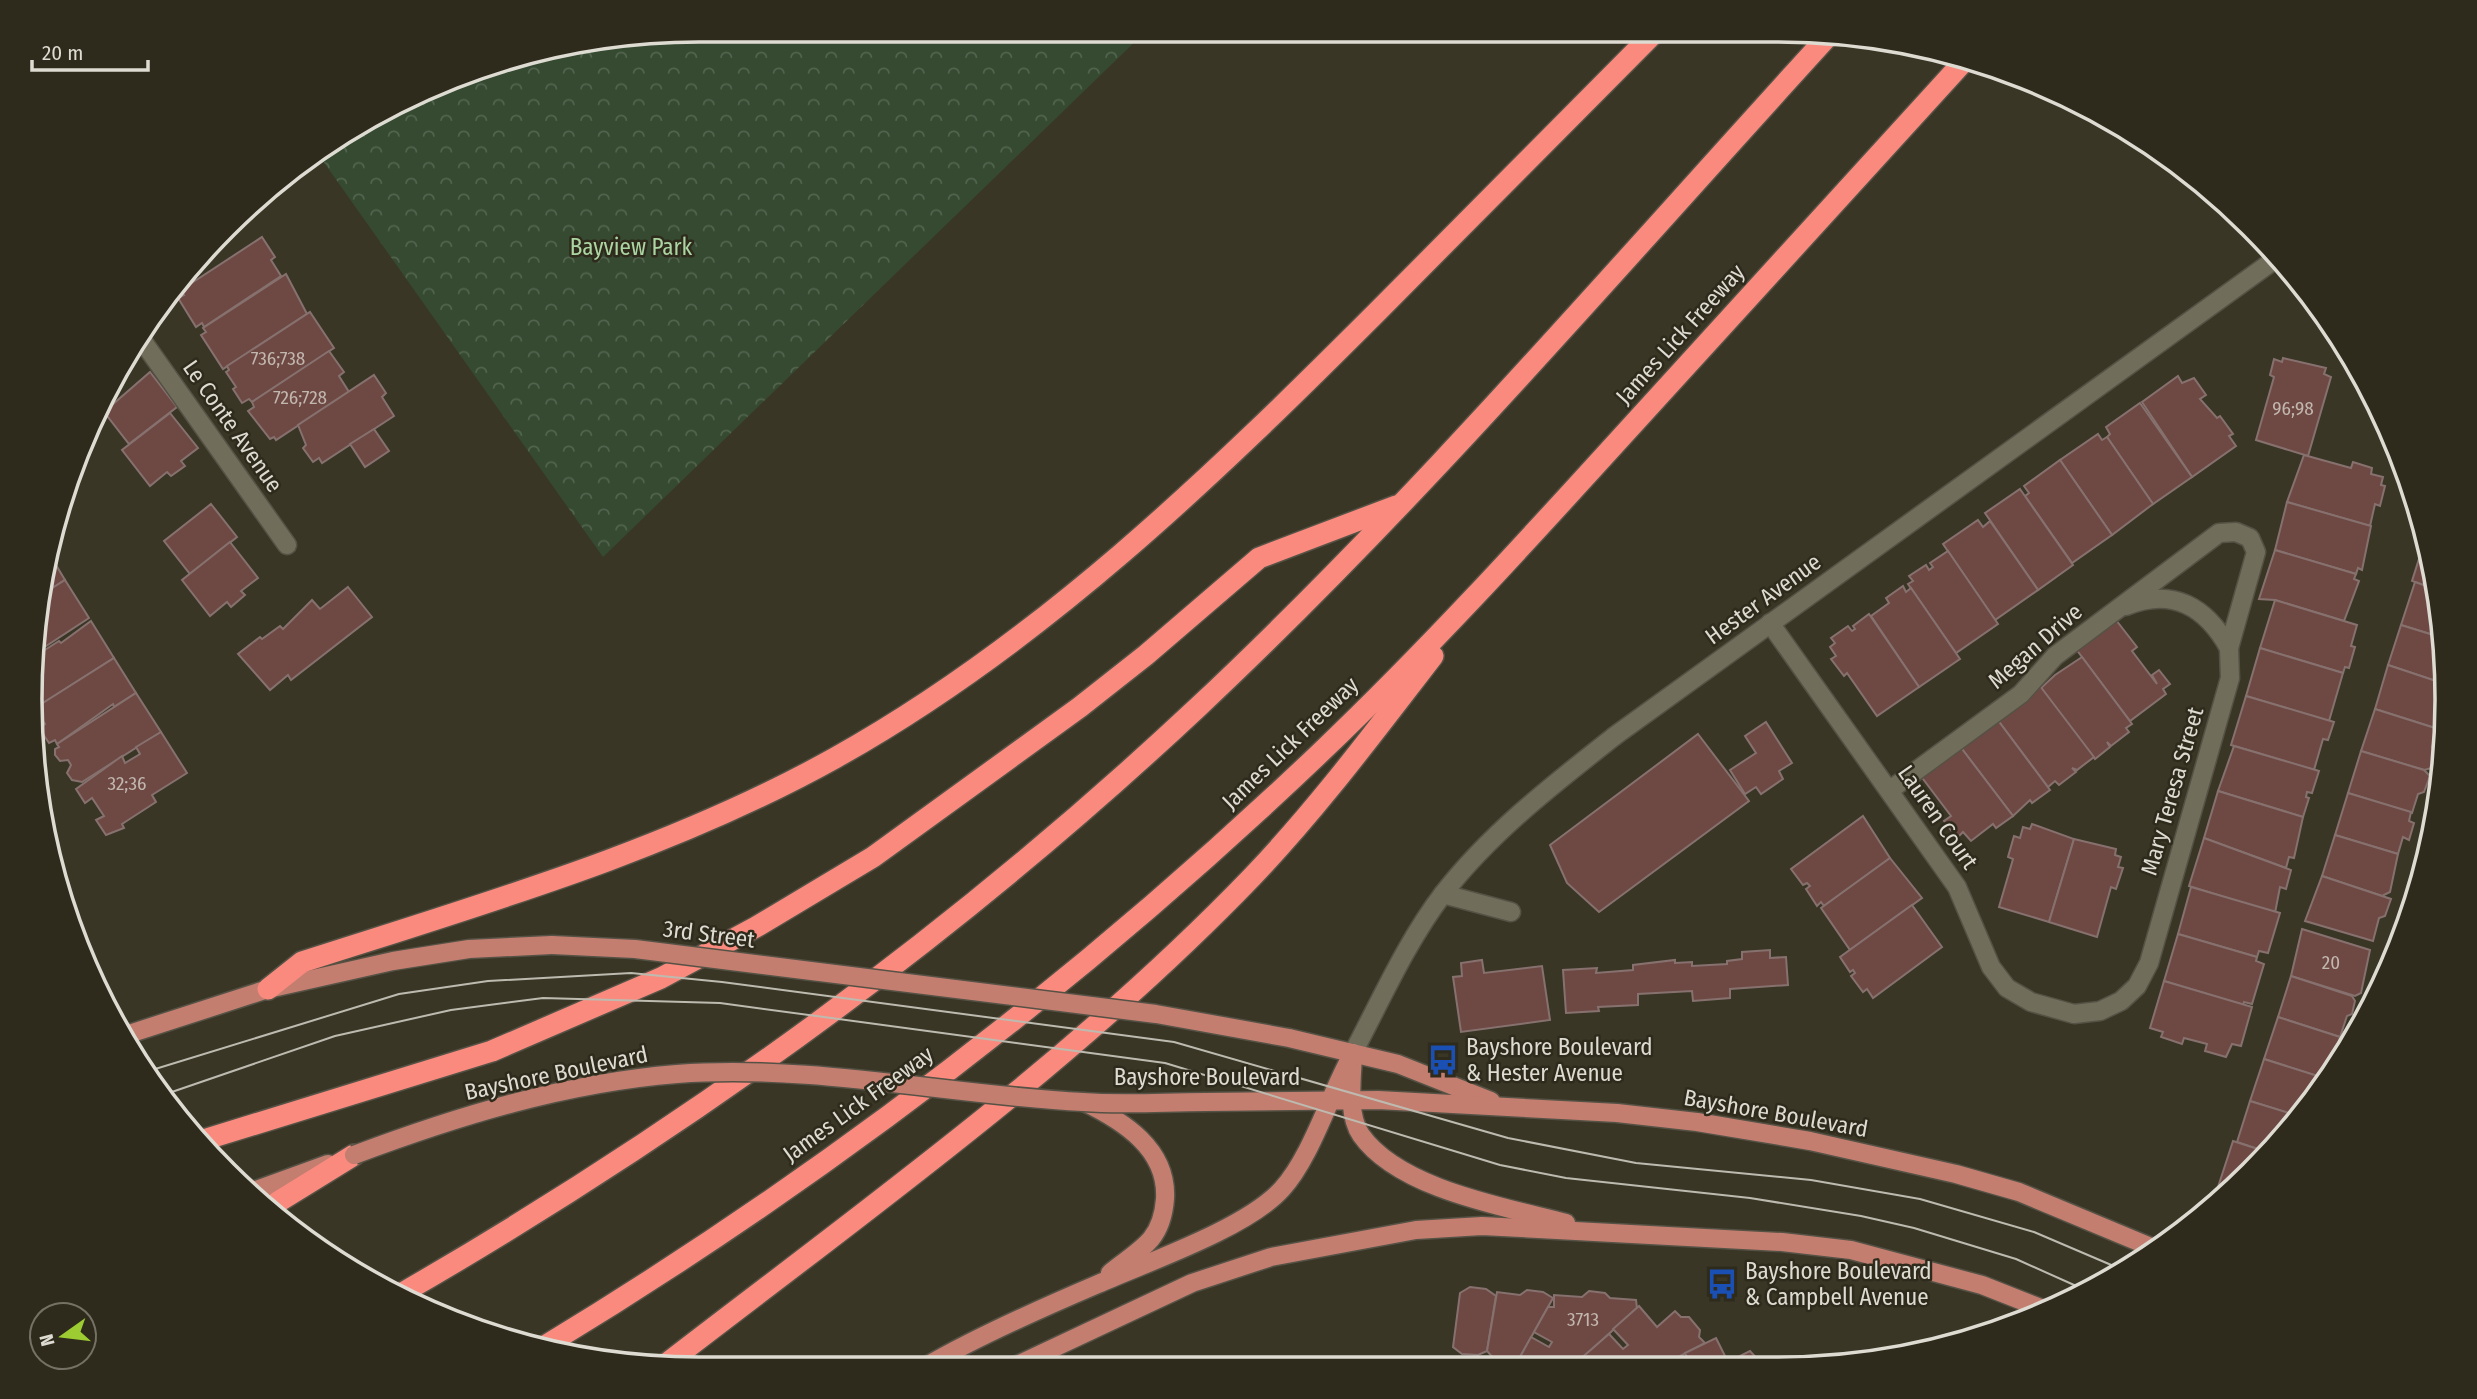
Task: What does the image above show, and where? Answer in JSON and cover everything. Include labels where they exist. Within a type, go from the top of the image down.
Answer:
[{"type":"highway","points":[[268,989],[302,962],[553,881],[647,846],[737,807],[834,759],[927,702],[1018,638],[1099,574],[1190,494],[1276,413],[1645,42]]},
{"type":"highway","points":[[409,1289],[532,1216],[646,1142],[800,1034],[920,944],[1070,821],[1195,709],[1402,504],[1822,43]]},
{"type":"highway","name":"James Lick Freeway","points":[[554,1340],[660,1274],[798,1181],[922,1091],[1067,977],[1198,865],[1304,768],[1501,570],[1958,67]]},
{"type":"highway","points":[[210,1138],[492,1051],[661,978],[756,927],[873,857],[1080,707],[1146,655],[1259,558],[1402,504]]},
{"type":"highway","points":[[676,1356],[1056,1059],[1161,967],[1253,876],[1342,774],[1501,570]]},
{"type":"highway","points":[[277,1203],[354,1155]]},
{"type":"main road","name":"3rd Street","points":[[133,1033],[268,989],[393,961],[469,949],[552,945],[635,949],[1115,1009],[1289,1038],[1398,1064],[1507,1107]]},
{"type":"main road","points":[[1353,1053],[1352,1101],[1359,1134],[1382,1157],[1405,1172],[1484,1201],[1600,1232]]},
{"type":"main road","points":[[946,1357],[1096,1284],[1177,1251],[1261,1208],[1282,1189],[1299,1166],[1327,1102],[1353,1053]]},
{"type":"main road","name":"Bayshore Boulevard","points":[[260,1188],[437,1124],[509,1103],[586,1087],[677,1074],[764,1073],[841,1076],[1084,1102],[1352,1101],[1617,1113],[1697,1122],[1823,1144],[1956,1174],[2019,1192],[2145,1245]]},
{"type":"main road","points":[[1084,1102],[1129,1128],[1148,1146],[1159,1163],[1166,1185],[1164,1213],[1152,1238],[1096,1284]]},
{"type":"main road","points":[[1034,1357],[1192,1283],[1271,1257],[1416,1230],[1482,1226],[1782,1242],[1851,1250],[1969,1281],[2033,1305]]},
{"type":"street","name":"Hester Avenue","points":[[1353,1053],[1413,941],[1443,894],[1495,836],[1551,786],[1770,623],[2269,263]]},
{"type":"street","name":"Le Conte Avenue","points":[[146,346],[286,545]]},
{"type":"street","name":"Megan Drive","points":[[1890,790],[2021,694],[2055,656],[2219,533],[2236,532],[2250,538]]},
{"type":"street","name":"Mary Teresa Street","points":[[2074,1014],[2100,1011],[2121,1001],[2137,986],[2149,963],[2230,678],[2229,648],[2256,552],[2250,538]]},
{"type":"street","points":[[2113,611],[2134,603],[2162,598],[2190,606],[2216,624],[2229,648]]},
{"type":"street","name":"Lauren Court","points":[[1770,623],[1957,887],[1991,967],[2007,988],[2031,1002],[2074,1014]]},
{"type":"street","points":[[1443,894],[1511,912]]},
{"type":"green space","name":"Bayview Park","points":[[700,42],[1135,42],[603,557],[323,161],[371,130],[448,92],[529,64],[614,48]]},
{"type":"building","points":[[262,237],[275,257],[271,260],[281,276],[204,327],[202,323],[196,327],[178,299],[184,295],[190,284]]},
{"type":"building","points":[[286,274],[307,314],[223,369],[201,335],[206,332],[203,328]]},
{"type":"building","points":[[310,312],[334,348],[252,402],[249,399],[242,403],[226,372],[229,370],[227,366]]},
{"type":"building","points":[[329,351],[344,372],[339,376],[349,392],[276,440],[274,437],[270,439],[248,411],[254,407],[252,402]]},
{"type":"building","points":[[2283,358],[2326,368],[2324,374],[2331,377],[2308,456],[2256,440],[2274,377],[2270,375],[2274,359],[2282,362]]},
{"type":"building","points":[[150,372],[177,407],[129,444],[107,416],[112,405]]},
{"type":"building","points":[[374,375],[386,393],[382,397],[394,416],[322,463],[319,458],[313,462],[303,448],[306,445],[298,425]]},
{"type":"building","points":[[2178,376],[2182,383],[2194,378],[2206,395],[2200,399],[2217,418],[2220,416],[2233,434],[2229,436],[2236,446],[2192,477],[2142,402]]},
{"type":"building","points":[[2140,403],[2192,477],[2153,504],[2107,437],[2110,434],[2106,427]]},
{"type":"building","points":[[170,413],[198,448],[181,461],[185,466],[171,476],[167,472],[150,486],[122,450]]},
{"type":"building","points":[[374,429],[389,451],[365,467],[350,444]]},
{"type":"building","points":[[2098,434],[2102,440],[2107,437],[2153,504],[2112,535],[2060,460]]},
{"type":"building","points":[[2304,455],[2351,468],[2353,462],[2372,468],[2371,474],[2383,477],[2381,485],[2385,486],[2380,506],[2375,504],[2370,526],[2287,502]]},
{"type":"building","points":[[2060,460],[2112,535],[2072,563],[2025,496],[2029,493],[2024,486]]},
{"type":"building","points":[[2020,489],[2073,565],[2038,590],[1985,513]]},
{"type":"building","points":[[2287,502],[2371,526],[2362,570],[2358,568],[2356,574],[2275,550]]},
{"type":"building","points":[[211,504],[237,537],[190,574],[164,541]]},
{"type":"building","points":[[1978,520],[1983,527],[1990,521],[2038,590],[1995,620],[1943,544]]},
{"type":"building","points":[[230,542],[258,578],[241,591],[245,595],[231,607],[227,602],[210,616],[182,580]]},
{"type":"building","points":[[2275,550],[2356,574],[2354,579],[2359,581],[2344,621],[2275,600],[2259,599]]},
{"type":"building","points":[[1948,551],[1998,624],[1956,653],[1908,584],[1913,581],[1909,576],[1926,565],[1929,570],[1933,567],[1930,563]]},
{"type":"building","points":[[2419,558],[2424,585],[2412,581]]},
{"type":"building","points":[[56,565],[65,580],[52,588]]},
{"type":"building","points":[[65,580],[89,618],[44,647],[48,614],[52,588]]},
{"type":"building","points":[[2415,582],[2424,585],[2431,634],[2401,625]]},
{"type":"building","points":[[1903,586],[1906,592],[1911,588],[1960,659],[1919,687],[1871,616],[1889,603],[1886,598]]},
{"type":"building","points":[[348,587],[372,617],[291,680],[288,675],[270,690],[238,654],[260,637],[262,639],[280,626],[283,629],[312,600],[320,609]]},
{"type":"building","points":[[2275,600],[2357,625],[2349,668],[2345,667],[2343,673],[2260,648]]},
{"type":"building","points":[[1869,614],[1919,687],[1877,716],[1847,673],[1844,676],[1831,659],[1836,656],[1830,647],[1835,643],[1831,638],[1848,626],[1852,631],[1855,629],[1853,626]]},
{"type":"building","points":[[2116,620],[2137,647],[2132,651],[2157,684],[2152,675],[2159,670],[2170,684],[2163,689],[2166,694],[2130,721],[2076,649]]},
{"type":"building","points":[[91,621],[114,658],[42,704],[44,651],[59,641],[61,643]]},
{"type":"building","points":[[2401,625],[2431,634],[2435,681],[2388,665]]},
{"type":"building","points":[[2260,648],[2343,673],[2329,721],[2246,696]]},
{"type":"building","points":[[2082,657],[2132,724],[2126,728],[2129,732],[2111,746],[2107,742],[2110,747],[2095,759],[2041,688]]},
{"type":"building","points":[[114,658],[136,693],[114,707],[113,704],[57,744],[55,740],[49,743],[43,734],[45,724],[42,704]]},
{"type":"building","points":[[2388,665],[2435,681],[2434,728],[2375,709]]},
{"type":"building","points":[[2040,686],[2094,757],[2077,770],[2072,768],[2076,772],[2059,785],[2055,781],[2048,787],[1997,719]]},
{"type":"building","points":[[136,693],[161,732],[82,782],[72,780],[67,773],[71,765],[68,760],[60,761],[55,755],[55,749],[59,747],[57,744]]},
{"type":"building","points":[[2246,696],[2334,722],[2328,740],[2323,739],[2314,770],[2231,745]]},
{"type":"building","points":[[2375,709],[2434,728],[2431,768],[2424,770],[2361,751]]},
{"type":"building","points":[[1997,719],[2050,790],[2032,803],[2030,800],[2013,816],[1959,745]]},
{"type":"building","points":[[1766,722],[1792,763],[1779,771],[1783,779],[1761,794],[1756,787],[1745,794],[1730,770],[1756,753],[1745,736]]},
{"type":"building","points":[[161,732],[187,773],[152,795],[156,802],[122,824],[124,828],[106,835],[96,820],[104,816],[92,798],[85,803],[76,789],[122,756],[125,763],[140,754],[136,747]]},
{"type":"building","points":[[1698,734],[1749,801],[1599,912],[1567,883],[1550,845]]},
{"type":"building","points":[[1959,745],[2013,816],[1996,828],[1993,824],[1971,841],[1963,832],[1957,838],[1944,821],[1951,816],[1920,775]]},
{"type":"building","points":[[2234,746],[2319,771],[2312,793],[2307,792],[2306,797],[2309,798],[2303,817],[2218,791]]},
{"type":"building","points":[[2361,751],[2424,770],[2430,776],[2424,792],[2418,794],[2412,813],[2348,793]]},
{"type":"building","points":[[2218,791],[2303,817],[2294,858],[2289,857],[2286,868],[2204,838]]},
{"type":"building","points":[[2348,793],[2411,812],[2409,821],[2414,823],[2409,840],[2403,837],[2398,854],[2335,835]]},
{"type":"building","points":[[1863,816],[1890,858],[1824,906],[1821,902],[1817,906],[1806,889],[1810,886],[1807,883],[1803,885],[1791,869]]},
{"type":"building","points":[[2032,824],[2074,839],[2049,922],[1999,907],[2013,859],[2008,857],[2014,836],[2020,838],[2023,827],[2030,829]]},
{"type":"building","points":[[2335,835],[2398,854],[2390,892],[2382,896],[2322,876]]},
{"type":"building","points":[[2204,838],[2291,870],[2286,889],[2280,887],[2275,913],[2189,886]]},
{"type":"building","points":[[2074,839],[2116,849],[2115,855],[2121,857],[2118,867],[2123,868],[2116,889],[2111,887],[2097,937],[2049,922]]},
{"type":"building","points":[[1890,858],[1922,898],[1850,950],[1821,908]]},
{"type":"building","points":[[2322,876],[2391,899],[2385,916],[2379,918],[2373,941],[2305,921]]},
{"type":"building","points":[[2191,887],[2280,913],[2268,953],[2259,951],[2257,957],[2178,934]]},
{"type":"building","points":[[1912,905],[1942,947],[1873,998],[1867,989],[1863,992],[1851,976],[1855,973],[1853,970],[1850,972],[1840,957]]},
{"type":"building","points":[[2302,929],[2370,950],[2361,993],[2355,996],[2291,976]]},
{"type":"building","points":[[2178,934],[2257,957],[2256,961],[2264,964],[2252,1004],[2244,1002],[2243,1005],[2164,981]]},
{"type":"building","points":[[1770,950],[1770,958],[1786,957],[1788,985],[1730,989],[1730,998],[1693,1001],[1692,991],[1638,994],[1638,1005],[1598,1007],[1599,1011],[1566,1013],[1563,970],[1597,968],[1596,973],[1633,970],[1633,965],[1675,960],[1675,963],[1692,962],[1692,966],[1727,964],[1727,961],[1742,959],[1742,952]]},
{"type":"building","points":[[1482,960],[1484,973],[1542,966],[1550,1020],[1461,1032],[1453,977],[1462,976],[1461,963]]},
{"type":"building","points":[[2291,976],[2352,996],[2355,1001],[2352,1014],[2347,1016],[2340,1037],[2278,1017]]},
{"type":"building","points":[[2164,981],[2252,1007],[2241,1046],[2232,1044],[2226,1057],[2205,1051],[2207,1044],[2184,1038],[2182,1044],[2161,1037],[2163,1032],[2150,1028]]},
{"type":"building","points":[[2278,1017],[2340,1037],[2316,1076],[2264,1059]]},
{"type":"building","points":[[2264,1059],[2316,1076],[2288,1113],[2250,1101]]},
{"type":"building","points":[[2250,1101],[2288,1113],[2257,1149],[2237,1142]]},
{"type":"building","points":[[2233,1141],[2257,1149],[2242,1164],[2218,1187]]},
{"type":"building","points":[[1470,1287],[1486,1289],[1496,1296],[1487,1351],[1478,1355],[1462,1354],[1453,1347],[1460,1293]]},
{"type":"building","points":[[1527,1290],[1543,1292],[1553,1298],[1520,1357],[1492,1357],[1487,1351],[1497,1292],[1520,1295]]},
{"type":"building","points":[[1589,1291],[1605,1293],[1610,1298],[1636,1300],[1637,1308],[1584,1357],[1520,1357],[1531,1337],[1549,1347],[1552,1342],[1534,1332],[1548,1307],[1554,1307],[1554,1295],[1582,1297]]},
{"type":"building","points":[[1639,1306],[1657,1327],[1675,1311],[1681,1317],[1689,1317],[1700,1330],[1699,1337],[1705,1343],[1678,1357],[1583,1357],[1609,1334],[1623,1349],[1628,1345],[1613,1329]]},
{"type":"building","points":[[1716,1338],[1726,1357],[1687,1357],[1685,1353]]},
{"type":"building","points":[[1750,1351],[1756,1357],[1738,1357]]},
{"type":"tram line","points":[[156,1069],[399,994],[488,981],[631,973],[722,982],[1174,1042],[1508,1138],[1636,1163],[1811,1180],[1920,1199],[2034,1232],[2112,1265]]},
{"type":"tram line","points":[[172,1092],[335,1036],[451,1010],[543,998],[720,1003],[1165,1063],[1500,1165],[1566,1178],[1750,1198],[1861,1216],[1914,1228],[2016,1259],[2075,1285]]},
{"type":"place","name":"Bayshore Boulevard & Hester Avenue","points":[[1443,1060]]},
{"type":"place","name":"Bayshore Boulevard & Campbell Avenue","points":[[1722,1284]]}]
